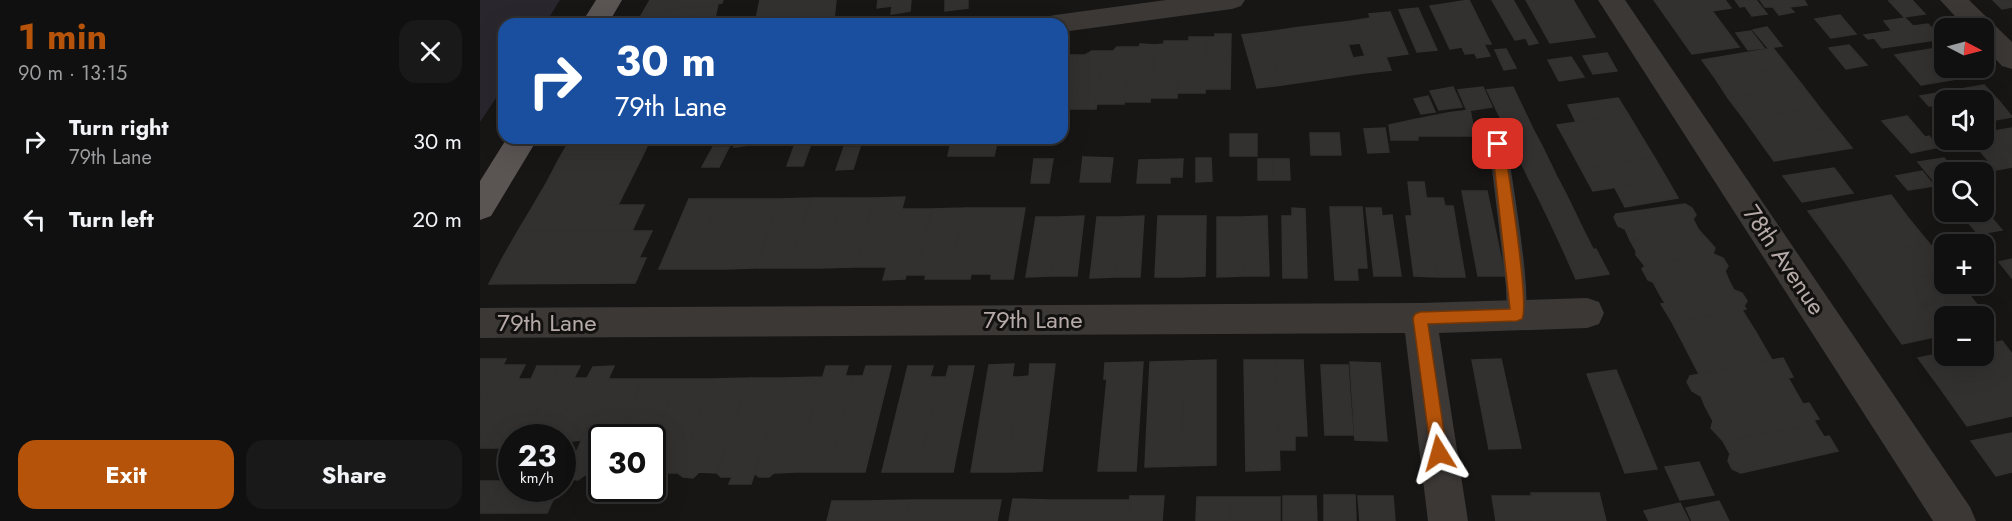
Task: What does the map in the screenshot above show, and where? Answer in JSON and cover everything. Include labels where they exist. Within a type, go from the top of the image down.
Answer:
[{"type":"main road","points":[[598,18],[609,0]]},
{"type":"main road","points":[[480,207],[519,144]]},
{"type":"street","points":[[1068,22],[1232,0]]},
{"type":"street","name":"78th Avenue","points":[[1611,0],[1956,521]]},
{"type":"street","points":[[1953,0],[1971,18]]},
{"type":"street","points":[[1994,41],[2012,59]]},
{"type":"street","name":"79th Lane","points":[[480,323],[1420,318],[1587,313]]},
{"type":"street","points":[[1420,318],[1448,521]]},
{"type":"lane","points":[[1498,144],[1516,287],[1517,315]]},
{"type":"shaded area","points":[[480,0],[560,0],[549,18],[498,18],[498,95],[480,122]]},
{"type":"building","points":[[650,0],[723,0],[722,3],[642,14]]},
{"type":"building","points":[[760,0],[785,0],[782,18],[756,18]]},
{"type":"building","points":[[785,0],[811,0],[809,18],[782,18]]},
{"type":"building","points":[[811,0],[836,0],[834,18],[809,18]]},
{"type":"building","points":[[878,0],[911,0],[910,11],[891,14],[892,6],[877,8]]},
{"type":"building","points":[[945,0],[968,0],[968,8],[945,11]]},
{"type":"building","points":[[1469,0],[1491,44],[1484,44],[1490,56],[1477,58],[1450,3]]},
{"type":"building","points":[[1492,0],[1513,0],[1538,43],[1529,45],[1526,38],[1515,40]]},
{"type":"building","points":[[1526,0],[1550,0],[1573,40],[1550,43]]},
{"type":"building","points":[[1550,0],[1573,0],[1595,37],[1573,40]]},
{"type":"building","points":[[1654,0],[1704,0],[1739,47],[1692,54]]},
{"type":"building","points":[[1704,0],[1725,0],[1731,8],[1712,11]]},
{"type":"building","points":[[1735,0],[1756,0],[1767,14],[1752,16],[1745,6],[1740,7]]},
{"type":"building","points":[[1760,0],[1804,0],[1807,5],[1789,7],[1794,12],[1779,15],[1773,7],[1765,7]]},
{"type":"building","points":[[1912,0],[1925,14],[1904,17],[1889,1]]},
{"type":"building","points":[[1993,0],[2012,0],[2012,7],[2002,9]]},
{"type":"building","points":[[1450,3],[1474,53],[1465,54],[1462,47],[1450,49],[1430,6]]},
{"type":"building","points":[[718,4],[715,18],[640,18],[642,14]]},
{"type":"building","points":[[1418,8],[1437,50],[1417,52],[1399,10]]},
{"type":"building","points":[[1390,12],[1408,54],[1386,57],[1369,14]]},
{"type":"building","points":[[1840,15],[1856,34],[1831,38],[1815,19]]},
{"type":"building","points":[[1370,18],[1391,70],[1365,73],[1359,57],[1365,56],[1360,43],[1353,44],[1345,22]]},
{"type":"building","points":[[1905,18],[1913,26],[1928,24],[1934,30],[1934,40],[1882,48],[1874,38],[1868,39],[1864,35],[1892,31],[1884,21]]},
{"type":"building","points":[[1345,22],[1353,44],[1348,44],[1353,58],[1359,57],[1365,73],[1337,77],[1319,25]]},
{"type":"building","points":[[1319,25],[1337,77],[1311,81],[1294,28]]},
{"type":"building","points":[[1767,27],[1782,46],[1768,48],[1753,30]]},
{"type":"building","points":[[1294,28],[1311,81],[1282,85],[1266,32]]},
{"type":"building","points":[[1751,31],[1764,48],[1748,50],[1736,33]]},
{"type":"building","points":[[1266,32],[1282,85],[1257,88],[1242,35]]},
{"type":"building","points":[[1215,34],[1231,34],[1230,89],[1205,89],[1207,37],[1215,37]]},
{"type":"building","points":[[1189,37],[1207,37],[1205,93],[1177,93],[1180,41],[1189,41]]},
{"type":"building","points":[[1164,41],[1180,41],[1177,98],[1151,98],[1155,45],[1164,44]]},
{"type":"building","points":[[1140,44],[1155,45],[1150,102],[1124,102],[1130,47],[1139,47]]},
{"type":"building","points":[[1849,45],[1867,65],[1846,69],[1829,48]]},
{"type":"building","points":[[1117,47],[1130,47],[1124,104],[1096,104],[1103,51],[1113,51]]},
{"type":"building","points":[[1773,48],[1788,67],[1715,78],[1702,60]]},
{"type":"building","points":[[1506,49],[1516,68],[1504,70],[1495,50]]},
{"type":"building","points":[[1934,49],[1934,66],[1908,70],[1895,55]]},
{"type":"building","points":[[1092,51],[1103,51],[1096,109],[1069,109],[1078,55],[1085,55]]},
{"type":"building","points":[[1607,53],[1617,71],[1593,74],[1583,56]]},
{"type":"building","points":[[1068,55],[1078,55],[1068,113]]},
{"type":"building","points":[[1571,57],[1584,77],[1559,81],[1548,60]]},
{"type":"building","points":[[1934,66],[1934,78],[1963,78],[1921,85],[1908,70]]},
{"type":"building","points":[[1788,67],[1803,86],[1728,98],[1715,78]]},
{"type":"building","points":[[1984,85],[1989,90],[1955,90]]},
{"type":"building","points":[[1803,86],[1819,107],[1744,119],[1728,98]]},
{"type":"building","points":[[1453,87],[1462,107],[1439,110],[1430,91]]},
{"type":"building","points":[[1483,87],[1492,107],[1467,111],[1458,90]]},
{"type":"building","points":[[1513,87],[1522,106],[1496,109],[1487,90]]},
{"type":"building","points":[[1934,94],[1934,105],[1929,106],[1920,96]]},
{"type":"building","points":[[1428,96],[1435,112],[1421,114],[1414,99]]},
{"type":"building","points":[[1618,98],[1628,114],[1576,122],[1568,105]]},
{"type":"building","points":[[1999,101],[2012,117],[1994,120],[1994,102]]},
{"type":"building","points":[[1522,106],[1532,127],[1507,131],[1496,109]]},
{"type":"building","points":[[1819,107],[1835,127],[1759,140],[1744,119]]},
{"type":"building","points":[[1470,110],[1475,136],[1452,136],[1448,113]]},
{"type":"building","points":[[1448,113],[1452,136],[1419,136],[1417,119]]},
{"type":"building","points":[[1628,114],[1640,134],[1568,145],[1557,125]]},
{"type":"building","points":[[1907,116],[1925,137],[1929,136],[1934,142],[1934,148],[1911,153],[1882,121]]},
{"type":"building","points":[[1417,119],[1418,140],[1391,140],[1389,125]]},
{"type":"building","points":[[1532,127],[1544,150],[1517,154],[1507,131]]},
{"type":"building","points":[[1835,127],[1852,148],[1774,161],[1759,140]]},
{"type":"building","points":[[1385,128],[1389,152],[1368,153],[1364,129]]},
{"type":"building","points":[[2012,128],[2012,147],[1994,150],[1994,131]]},
{"type":"building","points":[[1310,133],[1339,133],[1341,155],[1311,155]]},
{"type":"building","points":[[1230,134],[1257,134],[1257,156],[1230,156]]},
{"type":"building","points":[[1640,134],[1654,157],[1581,169],[1568,145]]},
{"type":"building","points":[[568,144],[648,144],[641,159],[559,159]]},
{"type":"building","points":[[735,144],[756,144],[734,147]]},
{"type":"building","points":[[795,144],[811,144],[803,166],[787,166]]},
{"type":"building","points":[[951,144],[971,144],[968,156],[948,156]]},
{"type":"building","points":[[971,144],[997,144],[994,156],[968,156]]},
{"type":"building","points":[[713,147],[729,147],[719,167],[702,167]]},
{"type":"building","points":[[844,147],[860,147],[853,169],[836,170]]},
{"type":"building","points":[[2012,147],[2012,167],[1996,170],[1994,162],[1989,162],[1981,152]]},
{"type":"building","points":[[1544,150],[1555,173],[1528,177],[1517,154]]},
{"type":"building","points":[[1083,157],[1113,158],[1110,182],[1080,182]]},
{"type":"building","points":[[1654,157],[1667,179],[1593,191],[1581,169]]},
{"type":"building","points":[[1196,158],[1211,158],[1212,181],[1196,182]]},
{"type":"building","points":[[1944,158],[1947,162],[1934,162],[1934,181],[1918,162]]},
{"type":"building","points":[[559,159],[641,159],[630,181],[547,182]]},
{"type":"building","points":[[1034,159],[1053,159],[1049,183],[1031,183]]},
{"type":"building","points":[[1183,159],[1182,177],[1170,177],[1170,183],[1137,183],[1139,160]]},
{"type":"building","points":[[1258,159],[1273,159],[1273,180],[1258,180]]},
{"type":"building","points":[[1273,159],[1289,159],[1290,180],[1273,180]]},
{"type":"building","points":[[1834,168],[1853,193],[1802,202],[1783,176]]},
{"type":"building","points":[[1922,171],[1934,186],[1908,190],[1896,176]]},
{"type":"building","points":[[1555,173],[1567,196],[1540,201],[1528,177]]},
{"type":"building","points":[[1667,179],[1678,198],[1625,207],[1615,188]]},
{"type":"building","points":[[630,181],[618,205],[533,206],[547,182]]},
{"type":"building","points":[[1408,182],[1424,182],[1438,277],[1414,276],[1406,216],[1412,216]]},
{"type":"building","points":[[1462,191],[1487,191],[1505,276],[1478,276]]},
{"type":"building","points":[[1891,195],[1909,219],[1825,234],[1808,211]]},
{"type":"building","points":[[1567,196],[1579,221],[1552,226],[1540,201]]},
{"type":"building","points":[[905,197],[886,267],[855,267],[875,198]]},
{"type":"building","points":[[812,198],[843,198],[821,268],[789,268]]},
{"type":"building","points":[[812,198],[789,268],[755,268],[780,199]]},
{"type":"building","points":[[843,198],[875,198],[855,267],[821,268]]},
{"type":"building","points":[[1426,198],[1443,198],[1445,206],[1453,206],[1465,277],[1438,277]]},
{"type":"building","points":[[689,199],[719,199],[690,269],[659,269]]},
{"type":"building","points":[[719,199],[750,199],[723,269],[690,269]]},
{"type":"building","points":[[750,199],[780,199],[755,268],[723,269]]},
{"type":"building","points":[[1685,204],[1692,208],[1696,215],[1693,219],[1698,229],[1630,240],[1625,229],[1618,226],[1614,217],[1616,214]]},
{"type":"building","points":[[644,205],[632,231],[518,231],[533,206]]},
{"type":"building","points":[[1330,207],[1362,207],[1367,268],[1357,268],[1358,280],[1335,280]]},
{"type":"building","points":[[964,208],[994,208],[982,274],[971,274],[970,279],[949,279]]},
{"type":"building","points":[[964,208],[949,279],[925,279],[926,275],[916,275],[932,209]]},
{"type":"building","points":[[994,208],[1025,208],[1013,279],[991,279],[991,274],[982,274]]},
{"type":"building","points":[[1292,208],[1305,209],[1307,278],[1283,278],[1282,216],[1292,216]]},
{"type":"building","points":[[1366,208],[1381,208],[1382,216],[1392,215],[1401,276],[1374,276]]},
{"type":"building","points":[[902,209],[932,209],[916,275],[906,275],[905,279],[883,280]]},
{"type":"building","points":[[1084,216],[1077,276],[1051,276],[1059,217]]},
{"type":"building","points":[[1144,216],[1140,277],[1115,277],[1121,217]]},
{"type":"building","points":[[1158,216],[1183,216],[1180,277],[1155,277]]},
{"type":"building","points":[[1183,216],[1206,216],[1205,276],[1180,277]]},
{"type":"building","points":[[1267,216],[1269,276],[1243,276],[1242,217]]},
{"type":"building","points":[[1036,217],[1059,217],[1051,276],[1026,277]]},
{"type":"building","points":[[1097,217],[1121,217],[1115,277],[1090,278]]},
{"type":"building","points":[[1217,217],[1242,217],[1243,276],[1217,277]]},
{"type":"building","points":[[1909,219],[1929,243],[1843,259],[1825,234]]},
{"type":"building","points":[[1579,221],[1593,249],[1565,254],[1552,226]]},
{"type":"building","points":[[1994,221],[2002,230],[1978,234],[1968,222]]},
{"type":"building","points":[[1698,229],[1715,248],[1713,254],[1645,266],[1636,255],[1630,240]]},
{"type":"building","points":[[518,231],[652,231],[639,258],[502,259]]},
{"type":"building","points":[[1929,243],[1934,250],[1934,274],[1863,288],[1843,259]]},
{"type":"building","points":[[1596,249],[1609,274],[1576,279],[1565,254]]},
{"type":"building","points":[[1713,254],[1723,258],[1728,266],[1725,271],[1729,281],[1659,293],[1642,269],[1645,266]]},
{"type":"building","points":[[646,258],[635,283],[489,284],[502,259]]},
{"type":"building","points":[[2012,259],[2012,278],[1999,262]]},
{"type":"building","points":[[1934,274],[1934,294],[1969,294],[1971,297],[1881,314],[1863,288]]},
{"type":"building","points":[[1729,281],[1734,290],[1742,293],[1747,301],[1744,306],[1746,309],[1672,322],[1661,304],[1665,303],[1659,293]]},
{"type":"building","points":[[1971,297],[1978,306],[1934,306],[1934,337],[1902,344],[1881,314]]},
{"type":"building","points":[[1742,310],[1757,334],[1685,347],[1672,322]]},
{"type":"building","points":[[1757,334],[1772,360],[1699,374],[1685,347]]},
{"type":"building","points":[[2002,341],[2012,354],[2012,373],[1940,388],[1918,358],[1934,355],[1934,366],[1994,366],[1994,343]]},
{"type":"building","points":[[1783,358],[1793,377],[1788,378],[1795,390],[1705,406],[1701,396],[1692,391],[1687,382],[1690,376]]},
{"type":"building","points":[[480,359],[506,359],[480,409]]},
{"type":"building","points":[[1501,359],[1521,448],[1489,449],[1472,360]]},
{"type":"building","points":[[1216,360],[1216,465],[1182,466],[1184,361]]},
{"type":"building","points":[[1244,360],[1276,360],[1280,470],[1246,471]]},
{"type":"building","points":[[1276,360],[1303,360],[1307,436],[1295,436],[1295,450],[1280,450]]},
{"type":"building","points":[[1184,361],[1182,466],[1145,467],[1150,362]]},
{"type":"building","points":[[1143,362],[1136,471],[1098,471],[1107,379],[1104,379],[1105,363]]},
{"type":"building","points":[[1350,362],[1380,363],[1387,441],[1355,440]]},
{"type":"building","points":[[1014,364],[1012,377],[1020,377],[1006,472],[971,472],[989,365]]},
{"type":"building","points":[[1030,364],[1055,364],[1042,471],[1006,472],[1020,377],[1029,376]]},
{"type":"building","points":[[504,365],[525,365],[518,379],[524,379],[501,424],[498,424],[498,430],[489,448],[480,448],[480,409]]},
{"type":"building","points":[[1321,365],[1348,365],[1353,435],[1325,435]]},
{"type":"building","points":[[537,366],[559,366],[531,424],[501,424],[524,379],[531,379]]},
{"type":"building","points":[[559,366],[580,366],[574,378],[580,378],[559,424],[531,424]]},
{"type":"building","points":[[614,366],[581,440],[576,441],[576,424],[559,424],[580,378],[587,378],[593,367]]},
{"type":"building","points":[[826,366],[848,366],[845,376],[854,376],[828,472],[795,472]]},
{"type":"building","points":[[866,366],[891,366],[865,472],[828,472],[854,376],[863,376]]},
{"type":"building","points":[[908,366],[933,366],[930,377],[939,377],[918,472],[882,472]]},
{"type":"building","points":[[949,366],[974,366],[953,472],[918,472],[939,377],[946,377]]},
{"type":"building","points":[[1616,370],[1657,469],[1625,473],[1587,374]]},
{"type":"building","points":[[2012,373],[2012,416],[1967,426],[1940,388]]},
{"type":"building","points":[[822,377],[795,472],[774,473],[769,477],[759,477],[754,473],[785,378]]},
{"type":"building","points":[[749,378],[785,378],[751,484],[729,484],[732,477],[721,477],[717,473]]},
{"type":"building","points":[[749,378],[717,473],[699,472],[693,478],[683,477],[678,473],[713,379]]},
{"type":"building","points":[[609,379],[643,379],[625,424],[589,424]]},
{"type":"building","points":[[643,379],[679,379],[661,424],[625,424]]},
{"type":"building","points":[[679,379],[713,379],[678,473],[666,473],[666,424],[661,424]]},
{"type":"building","points":[[1795,390],[1803,404],[1809,403],[1819,419],[1814,420],[1816,424],[1723,441],[1711,428],[1713,421],[1705,406]]},
{"type":"building","points":[[1816,424],[1824,437],[1829,436],[1838,451],[1741,473],[1732,469],[1728,461],[1730,454],[1723,441]]},
{"type":"building","points":[[588,426],[588,475],[578,480],[576,480],[576,453]]},
{"type":"building","points":[[498,430],[498,448],[489,448]]},
{"type":"building","points":[[2012,433],[2012,472],[1996,476],[1971,441]]},
{"type":"building","points":[[1699,462],[1714,495],[1680,500],[1665,467]]},
{"type":"building","points":[[480,481],[498,481],[498,489],[486,513],[480,513]]},
{"type":"building","points":[[498,489],[498,502],[522,502],[517,513],[486,513]]},
{"type":"building","points":[[1531,493],[1565,493],[1570,521],[1536,521]]},
{"type":"building","points":[[1565,493],[1599,493],[1606,521],[1570,521]]},
{"type":"building","points":[[1324,495],[1355,495],[1356,521],[1324,521]]},
{"type":"building","points":[[1130,496],[1164,496],[1162,521],[1128,521]]},
{"type":"building","points":[[1283,496],[1316,496],[1317,521],[1283,521]]},
{"type":"building","points":[[1358,496],[1393,496],[1395,521],[1360,521]]},
{"type":"building","points":[[1492,496],[1530,496],[1535,521],[1496,521]]},
{"type":"building","points":[[1197,497],[1230,497],[1230,521],[1196,521]]},
{"type":"building","points":[[1230,497],[1280,497],[1280,521],[1230,521]]},
{"type":"building","points":[[1013,499],[1048,500],[1044,521],[1009,521]]},
{"type":"building","points":[[910,500],[906,521],[862,521],[867,501]]},
{"type":"building","points":[[910,500],[954,500],[951,521],[906,521]]},
{"type":"building","points":[[954,500],[1001,500],[997,521],[951,521]]},
{"type":"building","points":[[1048,500],[1086,500],[1084,521],[1044,521]]},
{"type":"building","points":[[1086,500],[1130,500],[1128,521],[1084,521]]},
{"type":"building","points":[[832,501],[867,501],[862,521],[827,521]]},
{"type":"building","points":[[1719,501],[1729,521],[1692,521],[1686,508]]},
{"type":"building","points":[[522,502],[552,502],[547,513],[517,513]]},
{"type":"building","points":[[1680,503],[1689,521],[1649,521],[1644,511]]},
{"type":"route","points":[[1439,453],[1420,318],[1517,315],[1516,287],[1498,144]]}]
